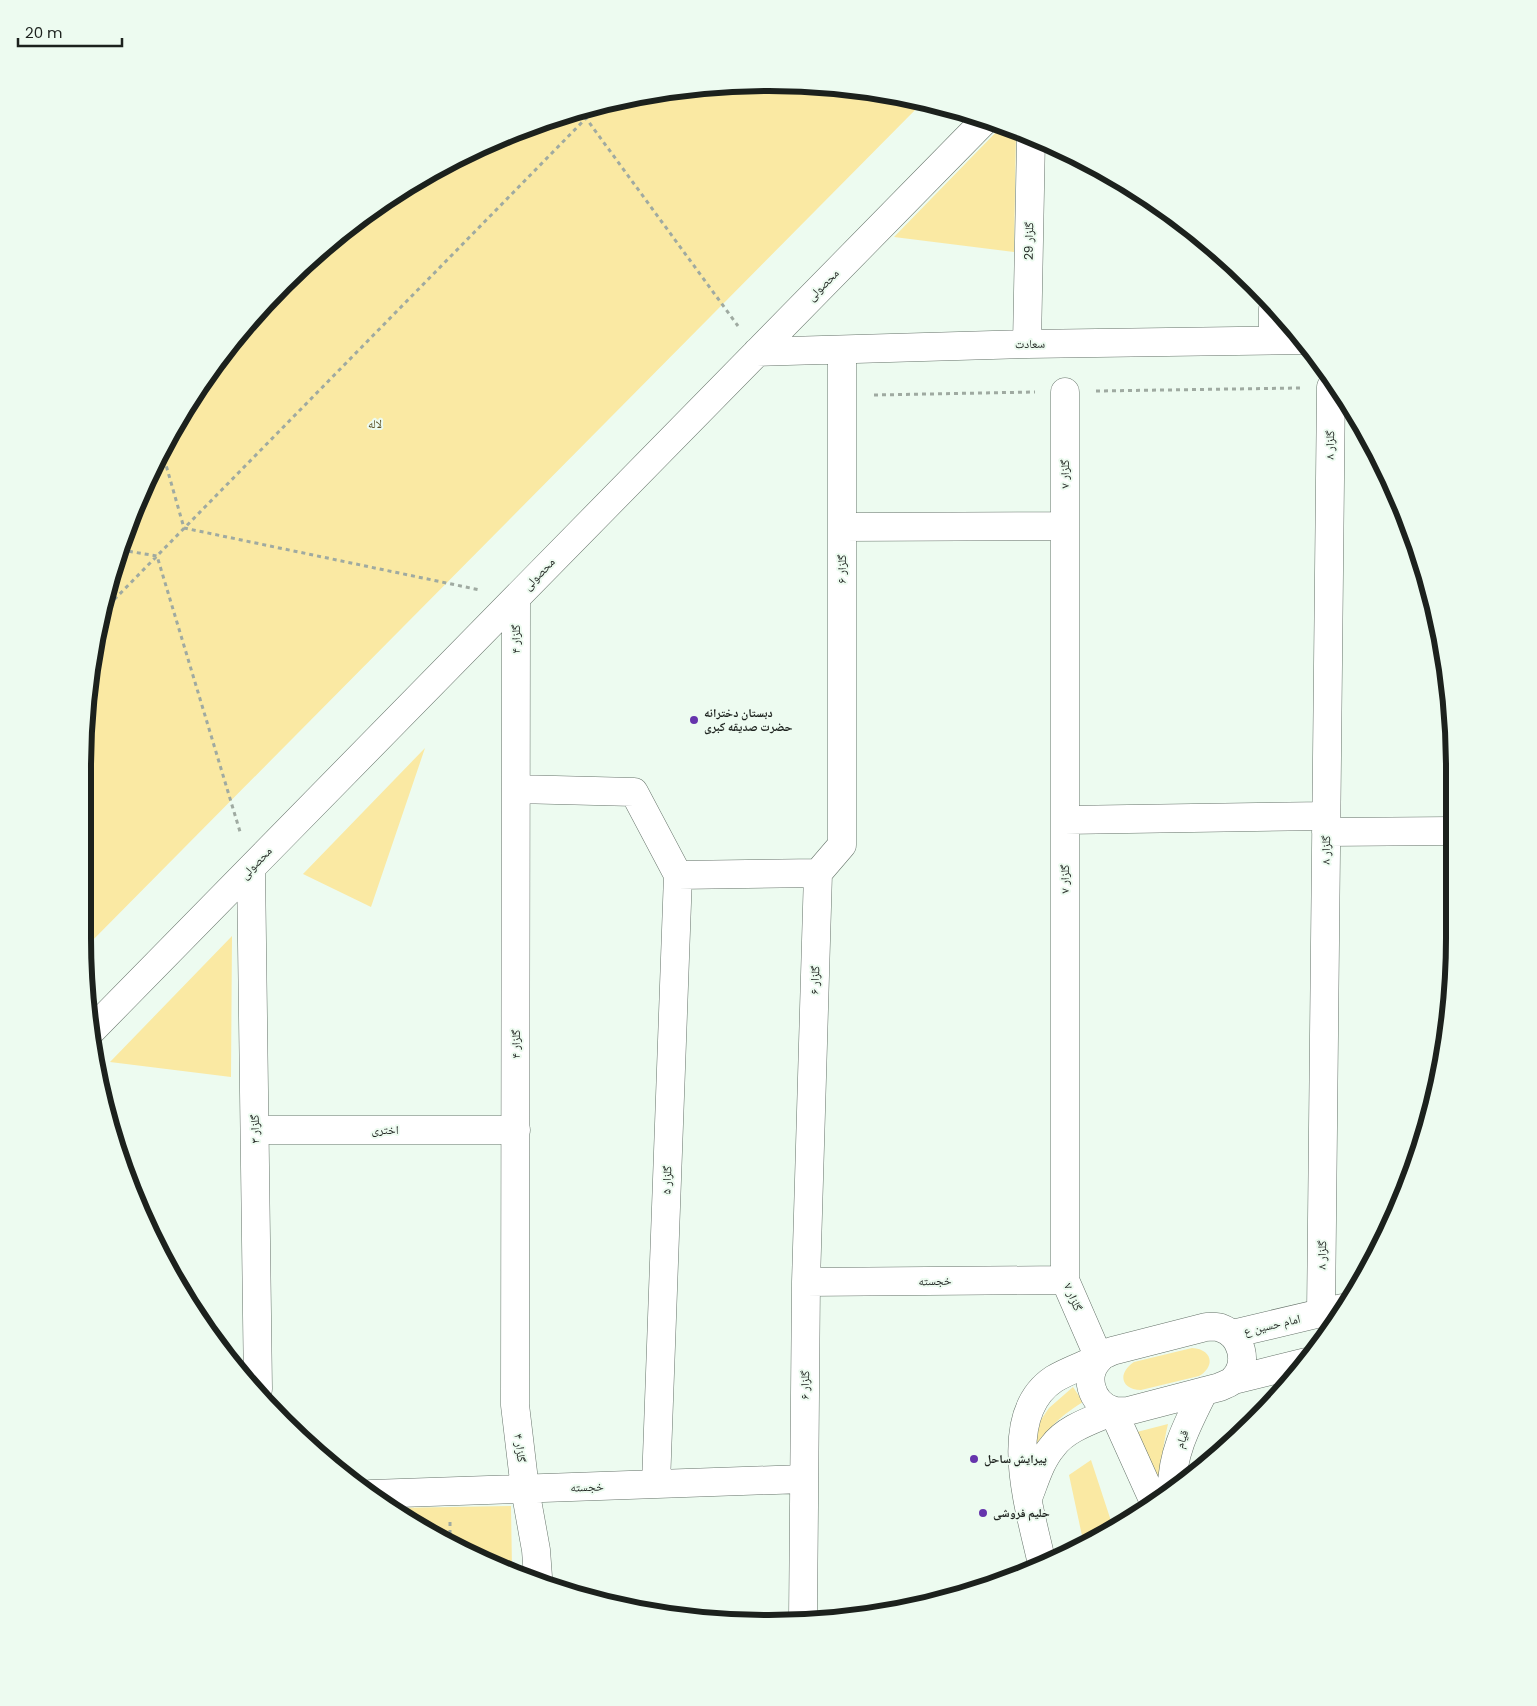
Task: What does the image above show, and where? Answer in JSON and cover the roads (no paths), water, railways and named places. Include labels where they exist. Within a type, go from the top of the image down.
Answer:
[{"type":"street","name":"محصولی","points":[[97,1025],[980,125]]},
{"type":"street","name":"گلزار 29","points":[[1027,344],[1031,144]]},
{"type":"street","points":[[1273,317],[1273,340]]},
{"type":"street","name":"سعادت","points":[[757,352],[1027,344],[1293,340]]},
{"type":"street","name":"گلزار ۶","points":[[803,1613],[806,1282],[818,872],[842,845],[842,350]]},
{"type":"street","name":"گلزار ۸","points":[[1331,391],[1326,824],[1332,1310]]},
{"type":"street","name":"گلزار ۷","points":[[1065,392],[1065,1280],[1099,1358]]},
{"type":"street","points":[[842,527],[1065,526]]},
{"type":"street","name":"گلزار ۴","points":[[516,598],[515,1406],[526,1489]]},
{"type":"street","points":[[516,789],[634,792],[678,875],[818,872]]},
{"type":"street","points":[[1065,820],[1326,824],[1446,831]]},
{"type":"street","name":"گلزار ۳","points":[[251,868],[258,1383]]},
{"type":"street","name":"گلزار ۵","points":[[656,1484],[678,875]]},
{"type":"street","name":"اختری","points":[[255,1130],[516,1130]]},
{"type":"street","name":"خجسته","points":[[806,1282],[1065,1280]]},
{"type":"street","name":"امام حسین ع","points":[[1232,1334],[1332,1310]]},
{"type":"street","points":[[1041,1557],[1022,1466],[1022,1432],[1035,1398],[1053,1380],[1112,1351],[1206,1327],[1221,1328],[1232,1334],[1242,1350],[1242,1366],[1234,1380]]},
{"type":"street","points":[[1099,1358],[1091,1372],[1091,1388],[1099,1402],[1113,1411],[1151,1496]]},
{"type":"street","points":[[1028,1498],[1041,1465],[1053,1445],[1070,1431],[1113,1411],[1128,1411],[1204,1392],[1234,1380],[1294,1365]]},
{"type":"street","name":"قیام","points":[[1172,1482],[1181,1438],[1204,1392]]},
{"type":"street","name":"خجسته","points":[[382,1494],[803,1479]]},
{"type":"street","points":[[526,1489],[536,1550],[538,1574]]},
{"type":"place","name":"دبستان دخترانه حضرت صدیقه کبری","points":[[694,720]]},
{"type":"place","name":"پیرایش ساحل","points":[[974,1459]]},
{"type":"place","name":"حلیم فروشی","points":[[983,1513]]},
{"type":"park label","name":"لاله","points":[[375,424]]}]
